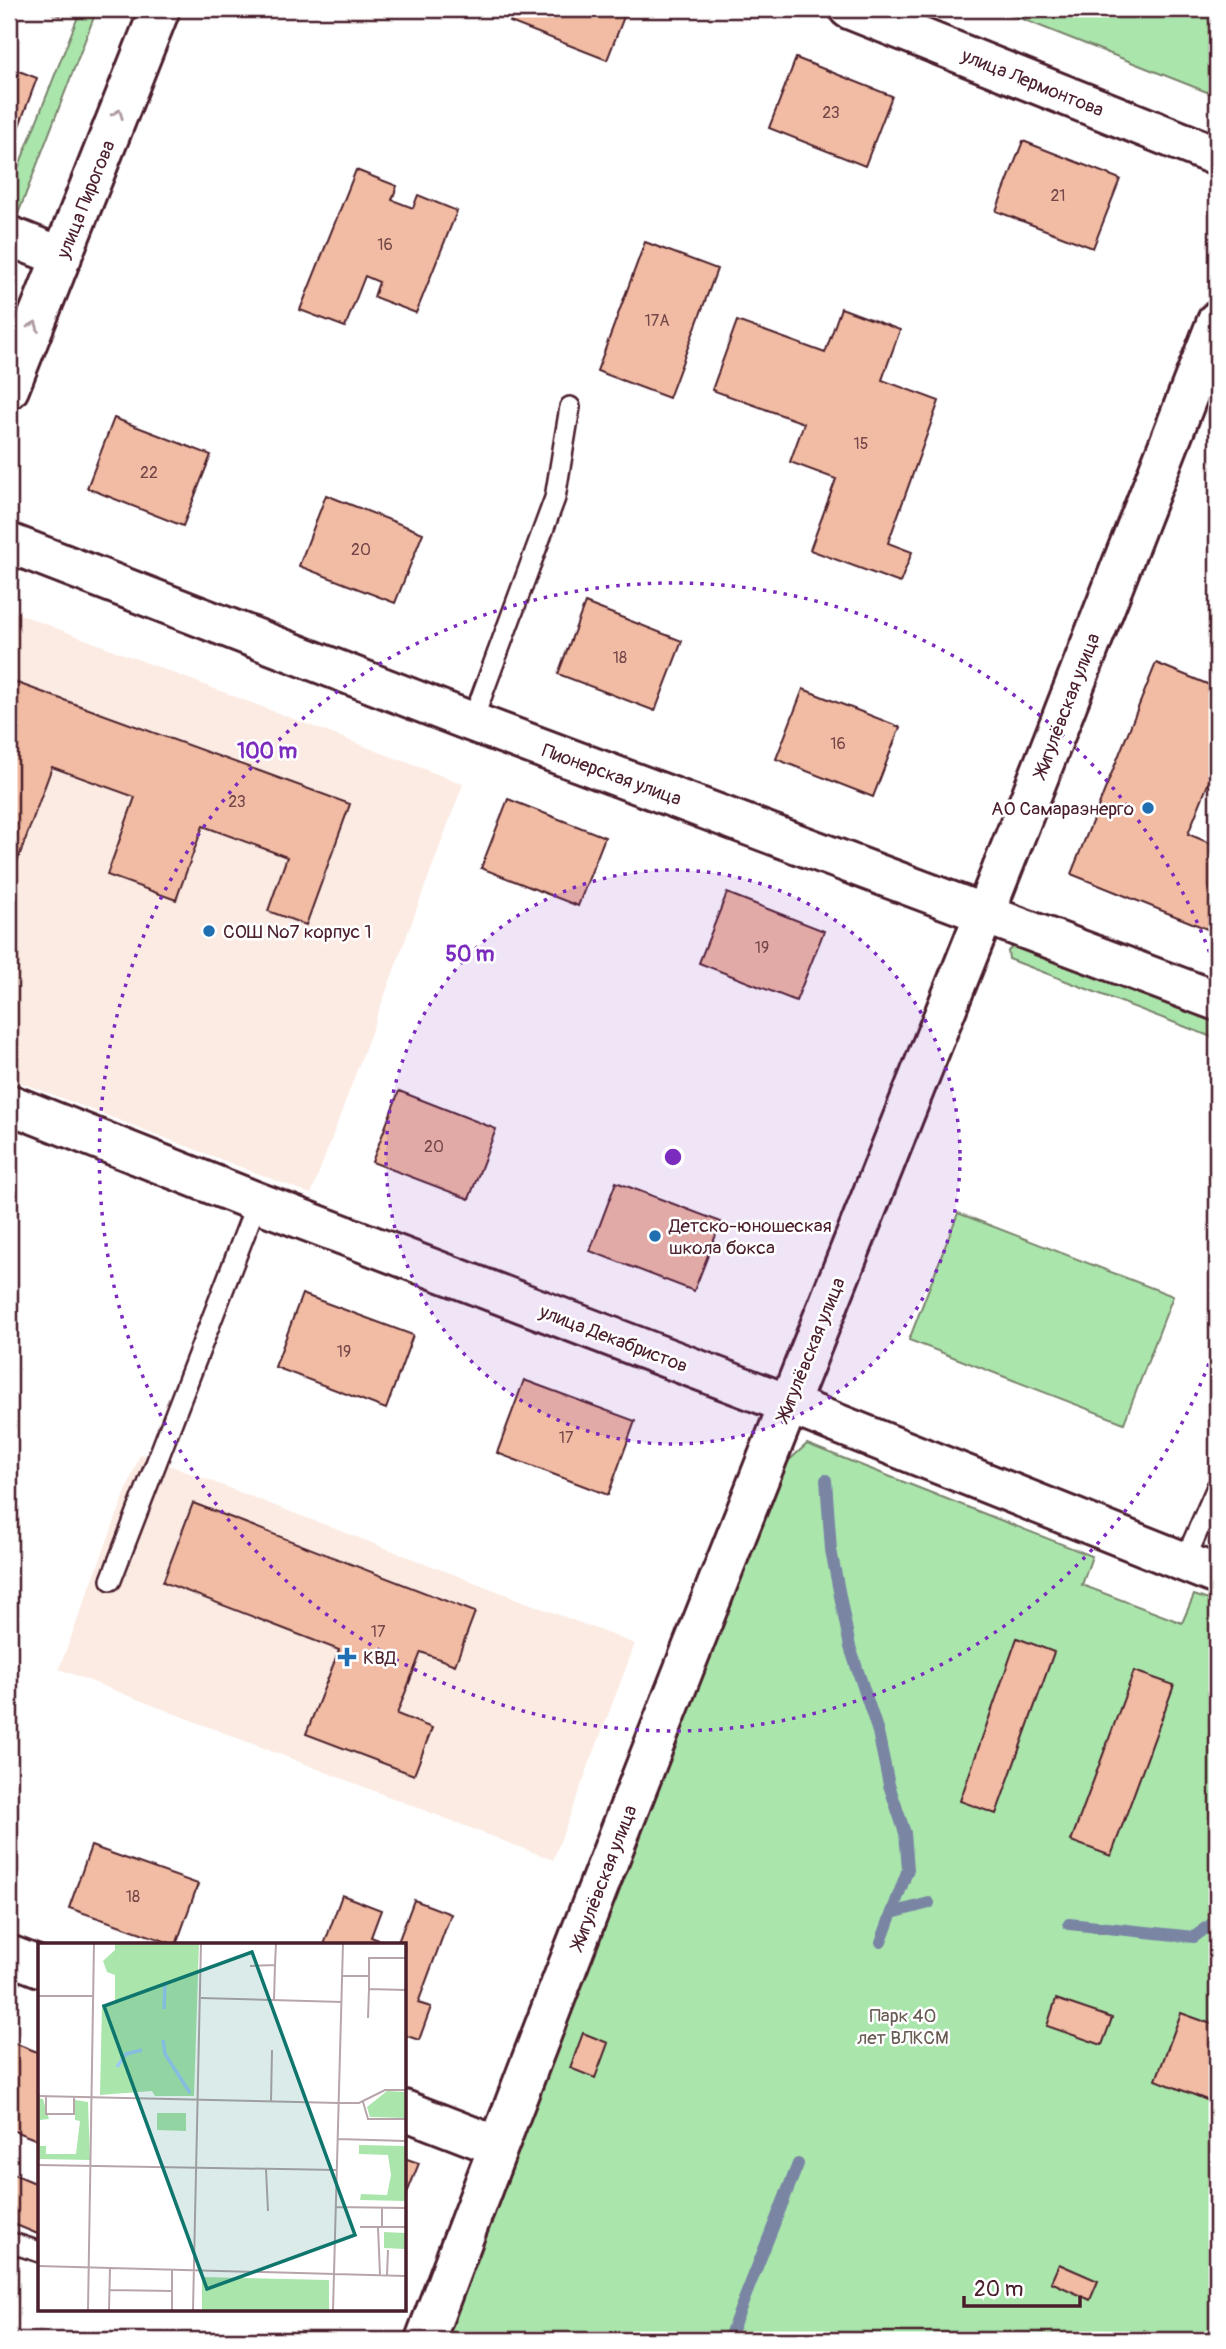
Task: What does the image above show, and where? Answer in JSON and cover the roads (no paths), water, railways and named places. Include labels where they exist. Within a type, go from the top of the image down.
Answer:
[{"type":"street","name":"улица Пирогова","points":[[9,389],[160,9]]},
{"type":"street","name":"улица Лермонтова","points":[[849,9],[1217,156]]},
{"type":"street","points":[[9,236],[62,257]]},
{"type":"street","name":"Жигулёвская улица","points":[[425,2340],[788,1404],[1217,321]]},
{"type":"street","name":"Пионерская улица","points":[[9,543],[472,722],[1217,1001]]},
{"type":"street","name":"улица Декабристов","points":[[9,1104],[257,1202],[788,1404],[1201,1569]]},
{"type":"street","points":[[9,1955],[38,1966]]},
{"type":"street","points":[[406,2111],[498,2146]]},
{"type":"lane","points":[[472,722],[555,498],[570,407]]},
{"type":"lane","points":[[111,1580],[257,1202]]},
{"type":"lane","points":[[1201,1569],[1217,1487]]},
{"type":"lane","points":[[9,2242],[38,2251]]},
{"type":"waterway","points":[[826,1480],[831,1550],[850,1647],[878,1732],[889,1785],[905,1833],[908,1869],[881,1942]]},
{"type":"waterway","points":[[892,1913],[929,1903]]},
{"type":"waterway","points":[[1069,1924],[1194,1937],[1217,1920]]},
{"type":"waterway","points":[[728,2340],[798,2164]]},
{"type":"place","name":"АО Самараэнерго","points":[[1148,808]]},
{"type":"place","name":"СОШ №7 корпус 1","points":[[209,931]]},
{"type":"place","name":"Детско-юношеская школа бокса","points":[[655,1236]]},
{"type":"place","name":"КВД","points":[[347,1657]]},
{"type":"park label","name":"Парк 40 лет ВЛКСМ","points":[[903,2026]]}]
